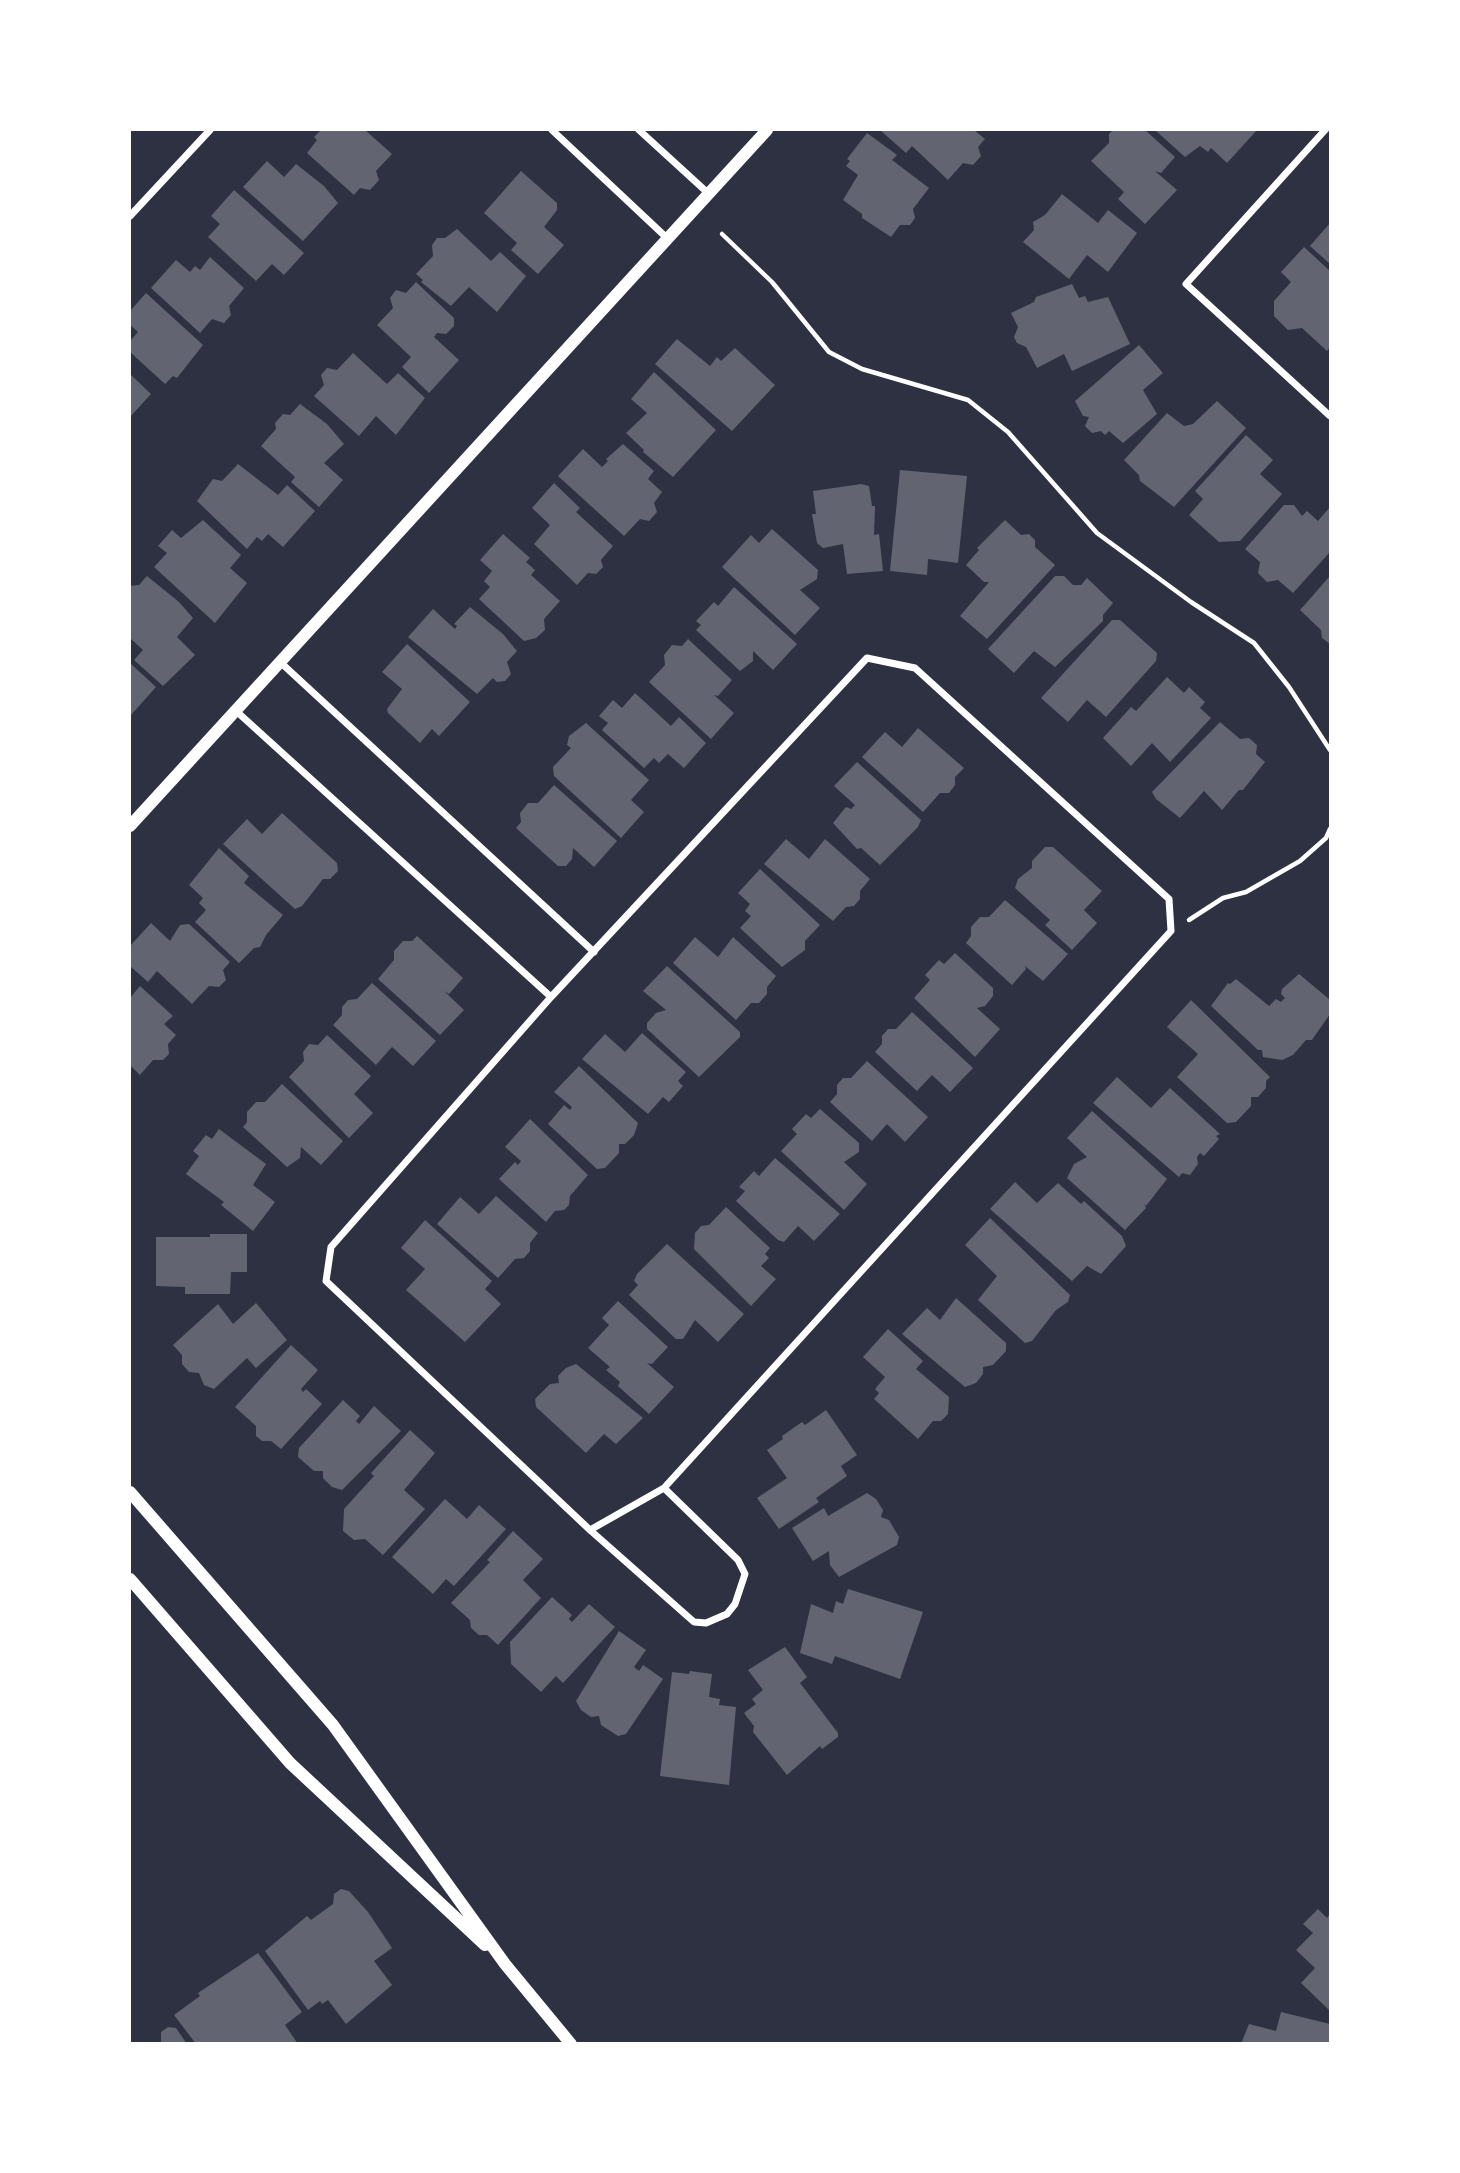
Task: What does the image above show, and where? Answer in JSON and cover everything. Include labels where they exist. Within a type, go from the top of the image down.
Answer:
[{"type":"street","points":[[130,216],[210,130]]},
{"type":"street","points":[[552,130],[668,239]]},
{"type":"street","points":[[639,130],[709,194]]},
{"type":"street","points":[[130,826],[767,130]]},
{"type":"street","points":[[1325,130],[1186,284],[1331,416]]},
{"type":"street","points":[[590,1530],[664,1488],[1171,932],[1169,899],[915,668],[867,658],[551,997],[331,1247],[326,1281],[590,1530],[694,1622],[706,1623],[727,1614],[735,1604],[745,1574],[738,1560],[664,1488]]},
{"type":"street","points":[[279,661],[594,952]]},
{"type":"street","points":[[235,710],[551,997]]},
{"type":"street","points":[[130,1492],[333,1725],[505,1964],[571,2043]]},
{"type":"street","points":[[130,1579],[290,1763],[505,1964]]},
{"type":"path","points":[[722,234],[772,282],[829,352],[862,369],[968,400],[1009,432],[1097,533],[1254,643],[1289,687],[1331,750]]},
{"type":"path","points":[[1171,932],[1223,898],[1246,892],[1300,861],[1326,838],[1331,829]]},
{"type":"building","points":[[321,130],[365,130],[392,154],[376,171],[379,180],[370,190],[360,188],[354,195],[307,153],[317,140],[314,137]]},
{"type":"building","points":[[880,130],[974,130],[985,139],[978,147],[981,156],[973,165],[963,163],[948,180],[912,146],[906,153]]},
{"type":"building","points":[[1113,130],[1145,130],[1175,157],[1161,173],[1155,171],[1177,190],[1145,224],[1118,199],[1124,192],[1091,161],[1109,143],[1109,134]]},
{"type":"building","points":[[1155,130],[1257,130],[1227,163],[1211,148],[1208,152],[1200,146],[1185,157]]},
{"type":"building","points":[[867,133],[897,155],[892,160],[929,188],[913,209],[915,218],[910,225],[900,225],[891,237],[862,218],[862,214],[843,200],[858,175],[846,166],[850,161],[847,159]]},
{"type":"building","points":[[267,161],[284,177],[296,164],[324,186],[338,203],[303,241],[243,187]]},
{"type":"building","points":[[521,171],[557,203],[557,210],[544,227],[564,245],[538,274],[511,250],[517,243],[484,213]]},
{"type":"building","points":[[234,190],[304,253],[284,275],[272,264],[256,281],[208,237],[220,224],[211,216]]},
{"type":"building","points":[[1062,194],[1098,223],[1108,210],[1137,233],[1108,272],[1087,255],[1069,279],[1023,242],[1034,230],[1033,222],[1045,215]]},
{"type":"building","points":[[1330,223],[1330,264],[1310,246]]},
{"type":"building","points":[[457,229],[491,261],[500,252],[526,276],[497,312],[469,287],[451,306],[421,282],[423,280],[416,274],[433,256],[432,245],[437,238],[445,238]]},
{"type":"building","points":[[1304,247],[1330,271],[1330,347],[1327,351],[1302,328],[1288,330],[1274,316],[1274,301],[1291,282],[1281,272]]},
{"type":"building","points":[[210,257],[244,288],[229,306],[231,315],[224,323],[212,319],[200,333],[151,288],[176,260],[190,272],[195,266],[200,270]]},
{"type":"building","points":[[416,282],[454,318],[454,326],[446,334],[437,333],[434,337],[459,360],[429,393],[402,367],[411,357],[377,325],[393,308],[390,298],[396,290],[406,293]]},
{"type":"building","points":[[1072,284],[1079,298],[1085,296],[1088,302],[1108,297],[1130,344],[1072,371],[1064,354],[1037,368],[1026,347],[1017,343],[1014,337],[1018,327],[1011,313],[1034,302],[1036,297]]},
{"type":"building","points":[[146,293],[203,345],[177,378],[173,376],[165,384],[130,352],[130,341],[138,332],[130,325],[130,311]]},
{"type":"building","points":[[677,339],[710,366],[717,357],[721,361],[735,348],[775,385],[732,431],[655,364]]},
{"type":"building","points":[[1139,345],[1163,373],[1143,390],[1157,414],[1123,443],[1109,431],[1105,435],[1101,431],[1092,433],[1085,426],[1089,417],[1083,416],[1075,401]]},
{"type":"building","points":[[353,353],[387,384],[398,373],[425,398],[396,435],[376,416],[359,436],[314,396],[324,385],[321,375],[327,368],[337,370]]},
{"type":"building","points":[[654,372],[716,430],[673,477],[643,452],[626,433],[647,413],[631,399]]},
{"type":"building","points":[[130,374],[151,394],[130,417]]},
{"type":"building","points":[[1217,401],[1246,428],[1174,507],[1140,481],[1139,475],[1124,460],[1167,413],[1184,426],[1193,424]]},
{"type":"building","points":[[300,404],[327,424],[344,444],[324,463],[343,480],[319,507],[291,482],[295,477],[261,446],[276,429],[275,423],[283,414],[290,415]]},
{"type":"building","points":[[1246,435],[1273,460],[1260,474],[1282,494],[1240,541],[1219,542],[1189,515],[1203,499],[1195,491]]},
{"type":"building","points":[[623,444],[654,471],[648,479],[662,492],[654,503],[657,512],[649,521],[640,519],[624,536],[558,476],[583,449],[602,467],[608,461],[606,459]]},
{"type":"building","points":[[238,464],[278,495],[287,485],[315,511],[283,547],[268,534],[262,541],[257,537],[247,549],[197,501],[213,479],[222,481]]},
{"type":"building","points":[[900,470],[967,476],[958,563],[928,559],[927,575],[890,571]]},
{"type":"building","points":[[554,483],[580,508],[576,512],[613,546],[601,560],[603,567],[596,574],[588,573],[577,585],[534,544],[550,525],[532,508]]},
{"type":"building","points":[[861,484],[869,486],[872,506],[875,506],[874,535],[879,534],[883,571],[847,574],[843,544],[823,548],[817,543],[812,514],[816,514],[813,491]]},
{"type":"building","points":[[1284,505],[1294,505],[1302,516],[1307,511],[1318,521],[1330,507],[1330,552],[1293,593],[1278,580],[1267,582],[1258,573],[1260,562],[1245,549]]},
{"type":"building","points":[[203,520],[241,555],[230,568],[247,583],[215,623],[154,567],[167,553],[158,546],[172,530],[181,538]]},
{"type":"building","points":[[1005,520],[1021,535],[1029,534],[1035,540],[1035,547],[1055,565],[987,639],[960,616],[989,582],[984,582],[966,565],[979,550],[977,548]]},
{"type":"building","points":[[772,529],[818,570],[817,579],[800,590],[820,608],[795,635],[722,567],[751,535],[759,543]]},
{"type":"building","points":[[503,534],[530,558],[526,562],[535,570],[531,575],[560,601],[544,619],[545,630],[536,638],[524,641],[479,599],[490,587],[484,581],[492,571],[480,560]]},
{"type":"building","points":[[147,576],[179,602],[193,618],[177,637],[195,655],[163,686],[134,660],[143,650],[130,638],[130,586],[139,585]]},
{"type":"building","points":[[1055,576],[1064,576],[1073,585],[1081,585],[1087,578],[1113,603],[1103,615],[1103,621],[1055,667],[1034,651],[1014,673],[988,649]]},
{"type":"building","points":[[1330,576],[1330,644],[1322,638],[1321,630],[1300,610]]},
{"type":"building","points":[[734,587],[797,644],[773,670],[753,651],[753,661],[740,671],[696,630],[701,625],[696,621],[714,602],[718,606]]},
{"type":"building","points":[[470,607],[503,634],[517,651],[507,662],[511,674],[505,681],[497,682],[493,678],[477,694],[408,637],[433,609],[455,629],[457,626],[454,624]]},
{"type":"building","points":[[1112,620],[1120,620],[1157,653],[1156,661],[1106,717],[1087,700],[1068,722],[1041,698]]},
{"type":"building","points":[[688,639],[732,680],[718,696],[714,695],[734,713],[711,739],[649,682],[665,665],[664,655],[672,645],[682,646]]},
{"type":"building","points":[[407,644],[470,702],[439,736],[432,729],[420,743],[388,713],[387,709],[402,689],[382,672]]},
{"type":"building","points":[[130,663],[156,687],[131,715],[130,714]]},
{"type":"building","points":[[1167,677],[1184,693],[1189,687],[1205,702],[1200,708],[1211,718],[1170,762],[1152,743],[1131,766],[1103,738],[1131,707],[1136,711]]},
{"type":"building","points":[[635,693],[671,726],[679,717],[706,743],[684,768],[668,754],[659,763],[654,758],[644,768],[602,730],[608,723],[599,716],[613,700],[622,708]]},
{"type":"building","points":[[1220,722],[1240,739],[1249,738],[1257,745],[1256,754],[1265,762],[1243,790],[1239,790],[1222,810],[1204,791],[1180,818],[1156,799],[1152,792]]},
{"type":"building","points":[[586,723],[649,780],[631,800],[644,812],[621,838],[554,776],[553,767],[571,748],[567,745],[569,736]]},
{"type":"building","points":[[918,728],[964,768],[955,777],[955,785],[949,793],[940,793],[923,812],[862,757],[885,732],[902,747]]},
{"type":"building","points":[[857,762],[921,820],[918,827],[880,865],[861,848],[857,849],[833,823],[846,807],[851,809],[855,805],[834,786]]},
{"type":"building","points":[[554,785],[617,841],[594,867],[573,848],[572,859],[566,866],[558,866],[516,828],[521,822],[520,813],[528,803],[538,803]]},
{"type":"building","points":[[282,813],[337,863],[338,871],[330,879],[323,879],[302,906],[295,909],[223,844],[247,819],[262,834]]},
{"type":"building","points":[[786,839],[809,859],[825,839],[870,879],[860,891],[860,899],[854,906],[846,907],[833,921],[764,864]]},
{"type":"building","points":[[1045,847],[1053,847],[1102,891],[1084,910],[1097,923],[1072,950],[1045,925],[1050,920],[1015,888],[1018,879],[1032,868],[1032,861]]},
{"type":"building","points":[[219,848],[249,876],[244,883],[283,915],[266,935],[260,947],[254,948],[239,963],[195,922],[206,910],[199,903],[203,898],[189,885]]},
{"type":"building","points":[[760,869],[820,925],[805,941],[805,950],[782,967],[740,928],[751,916],[745,911],[750,904],[738,893]]},
{"type":"building","points":[[1005,900],[1068,954],[1043,981],[1025,966],[1026,969],[1012,985],[966,943],[971,936],[971,927],[980,917],[989,917]]},
{"type":"building","points":[[151,923],[170,941],[180,925],[189,924],[230,962],[223,970],[226,980],[219,987],[209,986],[192,1004],[157,971],[148,982],[130,966],[130,946]]},
{"type":"building","points":[[417,936],[463,978],[449,994],[444,991],[464,1010],[440,1035],[378,979],[394,960],[394,951],[403,941],[412,941]]},
{"type":"building","points":[[695,937],[718,957],[733,937],[776,976],[759,1003],[751,1003],[736,1020],[673,963]]},
{"type":"building","points":[[955,953],[993,988],[993,996],[985,1006],[977,1008],[1000,1029],[975,1057],[914,998],[930,980],[925,975],[939,960],[944,964]]},
{"type":"building","points":[[667,966],[740,1032],[740,1037],[699,1077],[647,1029],[647,1023],[656,1013],[666,1010],[643,991]]},
{"type":"building","points":[[1299,974],[1329,999],[1330,1014],[1312,1040],[1306,1040],[1293,1055],[1282,1060],[1263,1057],[1262,1050],[1258,1050],[1211,1006],[1228,983],[1236,979],[1269,1006],[1276,999],[1281,1002],[1285,998],[1281,994],[1282,989]]},
{"type":"building","points":[[372,983],[436,1041],[413,1066],[392,1047],[376,1065],[333,1025],[342,1015],[342,1007],[348,1000],[357,999]]},
{"type":"building","points":[[140,986],[173,1016],[164,1024],[176,1035],[168,1044],[169,1054],[163,1060],[153,1060],[140,1075],[130,1065],[130,998]]},
{"type":"building","points":[[1191,1000],[1270,1077],[1266,1081],[1266,1088],[1258,1097],[1251,1097],[1251,1106],[1236,1122],[1227,1123],[1177,1077],[1198,1054],[1167,1027]]},
{"type":"building","points":[[912,1012],[973,1068],[950,1092],[932,1075],[917,1091],[875,1052],[882,1044],[882,1036],[888,1029],[896,1029]]},
{"type":"building","points":[[642,1033],[686,1072],[678,1081],[683,1086],[669,1102],[663,1097],[648,1114],[582,1059],[605,1034],[625,1052]]},
{"type":"building","points":[[327,1035],[371,1076],[354,1094],[373,1113],[349,1138],[289,1077],[304,1061],[303,1052],[309,1044],[318,1045]]},
{"type":"building","points":[[867,1061],[928,1117],[905,1142],[887,1124],[872,1141],[830,1102],[837,1094],[837,1085],[843,1078],[851,1078]]},
{"type":"building","points":[[579,1066],[638,1123],[634,1135],[625,1144],[619,1144],[619,1153],[605,1168],[597,1169],[548,1124],[564,1105],[570,1110],[572,1107],[554,1092]]},
{"type":"building","points":[[1117,1077],[1151,1108],[1170,1088],[1220,1134],[1216,1136],[1219,1139],[1204,1156],[1200,1153],[1197,1157],[1198,1164],[1190,1175],[1182,1173],[1179,1177],[1093,1103]]},
{"type":"building","points":[[282,1084],[343,1141],[321,1165],[301,1147],[300,1158],[287,1167],[243,1127],[247,1122],[247,1112],[256,1102],[265,1102]]},
{"type":"building","points":[[820,1109],[859,1143],[859,1152],[844,1162],[867,1184],[844,1210],[781,1151],[797,1134],[792,1129],[806,1114],[811,1118]]},
{"type":"building","points":[[1092,1111],[1167,1179],[1146,1206],[1144,1203],[1146,1208],[1125,1230],[1067,1178],[1074,1164],[1087,1157],[1067,1138]]},
{"type":"building","points":[[530,1119],[588,1175],[570,1196],[569,1205],[564,1210],[555,1211],[546,1222],[499,1179],[515,1162],[518,1165],[521,1161],[505,1147]]},
{"type":"building","points":[[219,1129],[266,1164],[253,1185],[275,1202],[253,1231],[221,1205],[224,1202],[186,1174],[199,1156],[193,1151],[206,1135],[212,1139]]},
{"type":"building","points":[[775,1158],[840,1214],[814,1241],[798,1226],[784,1242],[778,1240],[736,1201],[745,1191],[739,1187],[754,1171],[759,1176]]},
{"type":"building","points":[[1015,1182],[1037,1203],[1058,1183],[1081,1204],[1084,1201],[1122,1236],[1126,1246],[1101,1274],[1087,1266],[1072,1281],[990,1209]]},
{"type":"building","points":[[496,1196],[538,1233],[524,1258],[515,1259],[498,1278],[437,1224],[460,1197],[479,1214]]},
{"type":"building","points":[[726,1207],[770,1248],[765,1254],[769,1258],[761,1266],[776,1279],[751,1306],[694,1249],[695,1233],[701,1226],[709,1225]]},
{"type":"building","points":[[990,1218],[1070,1295],[1068,1302],[1056,1310],[1032,1341],[1025,1343],[978,1300],[997,1276],[965,1245]]},
{"type":"building","points":[[425,1220],[492,1281],[485,1289],[501,1304],[465,1342],[406,1290],[425,1269],[401,1248]]},
{"type":"building","points":[[210,1234],[247,1234],[247,1272],[231,1272],[230,1294],[185,1294],[185,1287],[156,1286],[156,1237],[210,1237]]},
{"type":"building","points":[[667,1244],[744,1314],[718,1342],[695,1320],[683,1339],[676,1339],[629,1295],[638,1285],[634,1281],[637,1274]]},
{"type":"building","points":[[956,1298],[1006,1343],[1006,1351],[993,1365],[983,1367],[983,1374],[976,1383],[965,1387],[902,1334],[927,1308],[940,1320]]},
{"type":"building","points":[[618,1301],[668,1347],[652,1364],[647,1363],[674,1387],[649,1414],[618,1386],[620,1382],[606,1370],[610,1367],[588,1348],[609,1325],[602,1318]]},
{"type":"building","points":[[256,1303],[287,1340],[256,1368],[247,1358],[214,1389],[204,1385],[199,1373],[189,1372],[182,1364],[182,1355],[173,1345],[218,1304],[233,1324]]},
{"type":"building","points":[[888,1329],[923,1361],[916,1369],[949,1397],[948,1414],[941,1421],[933,1421],[918,1439],[874,1399],[879,1393],[875,1389],[885,1377],[863,1357]]},
{"type":"building","points":[[291,1345],[318,1370],[301,1389],[303,1392],[306,1389],[322,1404],[281,1449],[271,1441],[262,1441],[256,1436],[256,1426],[235,1407]]},
{"type":"building","points":[[576,1364],[643,1418],[616,1444],[604,1434],[586,1453],[536,1407],[535,1399],[550,1384],[559,1383],[558,1376],[566,1368]]},
{"type":"building","points":[[343,1400],[360,1416],[356,1421],[359,1424],[374,1406],[401,1431],[342,1490],[332,1487],[323,1478],[323,1471],[314,1471],[298,1457],[299,1448]]},
{"type":"building","points":[[826,1410],[857,1455],[841,1466],[847,1476],[816,1498],[819,1502],[779,1529],[757,1498],[787,1478],[767,1450],[802,1422],[805,1425]]},
{"type":"building","points":[[410,1430],[435,1453],[404,1490],[425,1509],[383,1555],[365,1539],[354,1540],[343,1531],[344,1509],[374,1476],[371,1473]]},
{"type":"building","points":[[867,1493],[876,1499],[883,1510],[881,1517],[889,1520],[899,1537],[897,1545],[839,1577],[830,1565],[829,1551],[813,1561],[792,1528],[824,1508],[828,1516]]},
{"type":"building","points":[[445,1499],[467,1519],[479,1505],[506,1529],[454,1586],[446,1579],[433,1594],[392,1557]]},
{"type":"building","points":[[513,1531],[543,1559],[523,1580],[541,1598],[498,1645],[487,1635],[479,1635],[471,1628],[470,1620],[451,1603],[490,1562],[487,1560]]},
{"type":"building","points":[[848,1589],[923,1612],[900,1679],[835,1656],[832,1664],[800,1653],[811,1604],[833,1613],[836,1601],[843,1604]]},
{"type":"building","points":[[552,1597],[572,1615],[569,1619],[572,1622],[589,1604],[615,1627],[563,1683],[556,1676],[541,1692],[511,1664],[510,1642]]},
{"type":"building","points":[[619,1631],[646,1650],[634,1667],[639,1671],[643,1665],[663,1679],[626,1734],[618,1736],[601,1725],[599,1716],[591,1717],[581,1710],[576,1701]]},
{"type":"building","points":[[785,1647],[807,1677],[800,1683],[838,1733],[838,1737],[822,1749],[820,1746],[787,1775],[753,1732],[754,1726],[744,1713],[756,1704],[752,1699],[763,1690],[748,1670]]},
{"type":"building","points":[[690,1671],[712,1674],[709,1697],[720,1699],[719,1705],[736,1707],[729,1785],[660,1776],[672,1672],[689,1674]]},
{"type":"building","points":[[341,1889],[349,1891],[368,1912],[392,1948],[374,1961],[392,1985],[346,2024],[328,2000],[322,2004],[320,2001],[308,2010],[265,1951],[307,1916],[311,1920],[333,1904],[334,1894]]},
{"type":"building","points":[[1318,1909],[1327,1918],[1330,1914],[1330,2011],[1301,1983],[1315,1968],[1296,1950],[1313,1933],[1303,1924]]},
{"type":"building","points":[[258,1953],[302,2012],[285,2025],[298,2044],[196,2044],[174,2015],[200,1996],[198,1993]]},
{"type":"building","points":[[1281,2012],[1330,2024],[1330,2044],[1241,2044],[1249,2024],[1276,2031]]},
{"type":"building","points":[[168,2027],[176,2028],[187,2044],[161,2044],[161,2032]]}]
